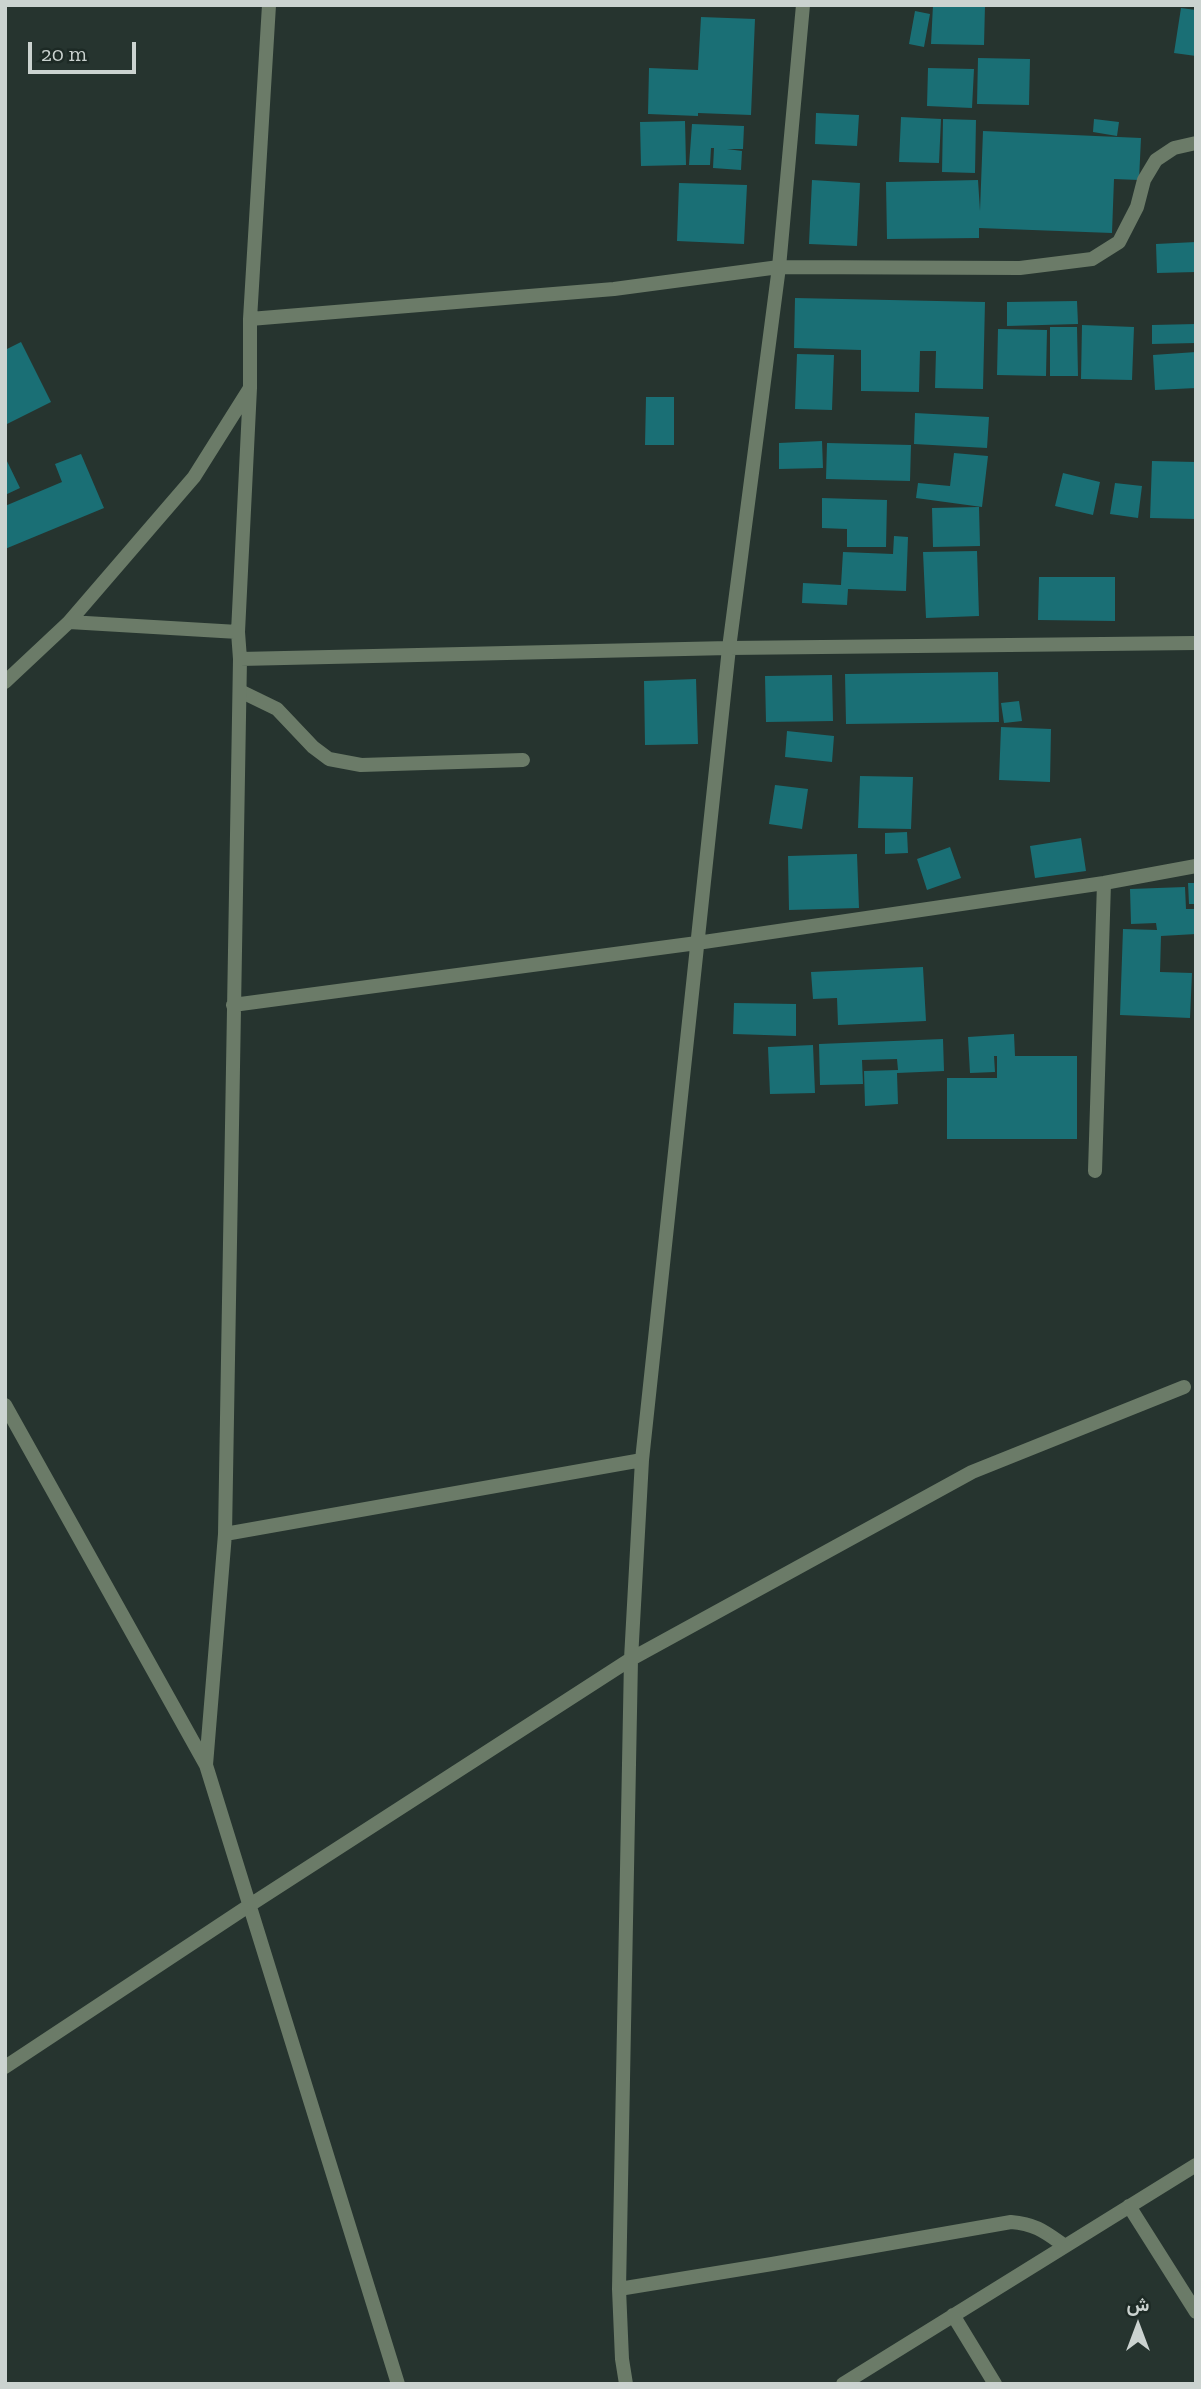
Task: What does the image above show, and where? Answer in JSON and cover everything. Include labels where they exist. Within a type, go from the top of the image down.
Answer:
[{"type":"street","points":[[206,1765],[225,1534],[240,691],[238,632],[250,388],[250,319],[268,5]]},
{"type":"street","points":[[626,2384],[622,2359],[619,2289],[631,1659],[642,1460],[729,648],[779,267],[803,5]]},
{"type":"street","points":[[250,319],[614,289],[779,267],[1020,268],[1092,259],[1119,242],[1136,207],[1144,180],[1156,160],[1174,148],[1196,142]]},
{"type":"street","points":[[5,682],[69,622],[194,477],[250,388]]},
{"type":"street","points":[[69,622],[238,632]]},
{"type":"street","points":[[240,659],[729,648],[1196,643]]},
{"type":"street","points":[[240,691],[278,709],[313,747],[329,759],[361,765],[523,760]]},
{"type":"street","points":[[233,1005],[697,943],[1104,883],[1196,866]]},
{"type":"street","points":[[1095,1171],[1104,883]]},
{"type":"street","points":[[5,2067],[631,1659],[972,1472],[1184,1387]]},
{"type":"street","points":[[5,1405],[206,1765],[398,2384]]},
{"type":"street","points":[[225,1534],[642,1460]]},
{"type":"street","points":[[843,2384],[1196,2165]]},
{"type":"street","points":[[1129,2206],[1196,2312]]},
{"type":"street","points":[[619,2289],[1011,2222],[1040,2228],[1065,2246]]},
{"type":"street","points":[[953,2315],[995,2384]]},
{"type":"building","points":[[933,5],[985,5],[984,45],[931,44]]},
{"type":"building","points":[[1181,8],[1196,10],[1196,56],[1174,53]]},
{"type":"building","points":[[915,11],[930,14],[924,47],[909,44]]},
{"type":"building","points":[[701,17],[755,19],[751,115],[648,114],[649,68],[698,70]]},
{"type":"building","points":[[978,58],[1030,59],[1029,105],[977,104]]},
{"type":"building","points":[[928,68],[974,69],[972,108],[927,106]]},
{"type":"building","points":[[816,113],[859,115],[857,146],[815,144]]},
{"type":"building","points":[[901,117],[941,119],[939,163],[899,162]]},
{"type":"building","points":[[943,119],[976,120],[975,173],[942,172]]},
{"type":"building","points":[[1094,119],[1119,122],[1117,136],[1093,132]]},
{"type":"building","points":[[685,121],[686,165],[641,166],[640,122]]},
{"type":"building","points":[[692,124],[744,126],[743,149],[727,149],[742,151],[741,170],[713,168],[714,148],[711,148],[710,165],[689,165]]},
{"type":"building","points":[[983,131],[1141,138],[1139,180],[1114,179],[1112,233],[979,228],[979,238],[887,239],[886,182],[978,180],[980,211]]},
{"type":"building","points":[[812,180],[860,183],[857,246],[809,244]]},
{"type":"building","points":[[679,183],[747,185],[744,244],[677,241]]},
{"type":"building","points":[[1196,242],[1196,272],[1157,273],[1156,244]]},
{"type":"building","points":[[795,298],[985,302],[983,389],[935,388],[936,351],[920,351],[919,392],[861,391],[861,350],[794,348]]},
{"type":"building","points":[[1077,301],[1078,324],[1007,326],[1007,302]]},
{"type":"building","points":[[1196,324],[1196,343],[1152,344],[1152,325]]},
{"type":"building","points":[[1082,325],[1134,327],[1132,380],[1081,379]]},
{"type":"building","points":[[1050,327],[1077,327],[1078,376],[1050,376]]},
{"type":"building","points":[[998,329],[1047,330],[1046,376],[997,375]]},
{"type":"building","points":[[21,342],[51,402],[5,425],[5,350]]},
{"type":"building","points":[[1196,352],[1196,388],[1155,390],[1153,355]]},
{"type":"building","points":[[797,354],[834,355],[832,410],[795,409]]},
{"type":"building","points":[[646,397],[674,397],[674,445],[645,445]]},
{"type":"building","points":[[915,413],[989,417],[987,448],[914,444]]},
{"type":"building","points":[[822,441],[823,468],[779,469],[779,443]]},
{"type":"building","points":[[827,443],[911,445],[910,481],[826,479]]},
{"type":"building","points":[[954,453],[988,456],[982,507],[916,498],[918,483],[950,486]]},
{"type":"building","points":[[81,454],[104,508],[5,549],[5,506],[62,482],[55,464]]},
{"type":"building","points":[[5,457],[20,488],[5,495]]},
{"type":"building","points":[[1152,461],[1196,462],[1196,519],[1150,518]]},
{"type":"building","points":[[1063,473],[1100,482],[1093,515],[1055,506]]},
{"type":"building","points":[[1115,483],[1142,486],[1138,518],[1110,514]]},
{"type":"building","points":[[822,498],[887,500],[886,547],[847,547],[847,529],[822,528]]},
{"type":"building","points":[[979,507],[980,546],[933,547],[932,508]]},
{"type":"building","points":[[894,536],[908,537],[906,591],[848,589],[847,605],[802,603],[803,583],[841,585],[843,552],[893,554]]},
{"type":"building","points":[[977,551],[979,616],[926,618],[923,552]]},
{"type":"building","points":[[1039,577],[1115,577],[1115,621],[1038,620]]},
{"type":"building","points":[[998,672],[999,722],[846,724],[845,674]]},
{"type":"building","points":[[832,675],[833,721],[766,722],[765,676]]},
{"type":"building","points":[[696,679],[698,744],[645,745],[644,681]]},
{"type":"building","points":[[1019,701],[1022,721],[1004,723],[1001,703]]},
{"type":"building","points":[[1001,727],[1051,729],[1050,782],[999,780]]},
{"type":"building","points":[[787,731],[834,736],[832,762],[785,757]]},
{"type":"building","points":[[860,776],[913,777],[911,829],[858,828]]},
{"type":"building","points":[[775,785],[808,789],[802,829],[769,824]]},
{"type":"building","points":[[907,832],[908,853],[885,854],[885,833]]},
{"type":"building","points":[[1081,838],[1086,871],[1035,878],[1030,846]]},
{"type":"building","points":[[950,847],[961,878],[927,890],[917,859]]},
{"type":"building","points":[[857,854],[859,908],[789,910],[788,856]]},
{"type":"building","points":[[1188,883],[1196,883],[1196,904],[1189,904]]},
{"type":"building","points":[[1185,887],[1186,909],[1196,909],[1196,934],[1161,936],[1160,972],[1192,973],[1190,1018],[1120,1015],[1123,929],[1157,930],[1156,923],[1131,924],[1130,889]]},
{"type":"building","points":[[923,967],[926,1021],[838,1025],[837,998],[813,999],[811,972]]},
{"type":"building","points":[[734,1003],[796,1004],[796,1036],[733,1034]]},
{"type":"building","points":[[1014,1034],[1015,1056],[1077,1056],[1077,1139],[947,1139],[947,1078],[997,1078],[997,1056],[994,1056],[995,1072],[970,1073],[968,1037]]},
{"type":"building","points":[[943,1039],[944,1071],[897,1073],[898,1104],[865,1106],[864,1071],[898,1070],[897,1059],[862,1060],[863,1084],[820,1085],[819,1044]]},
{"type":"building","points":[[813,1045],[815,1093],[770,1094],[768,1047]]}]
